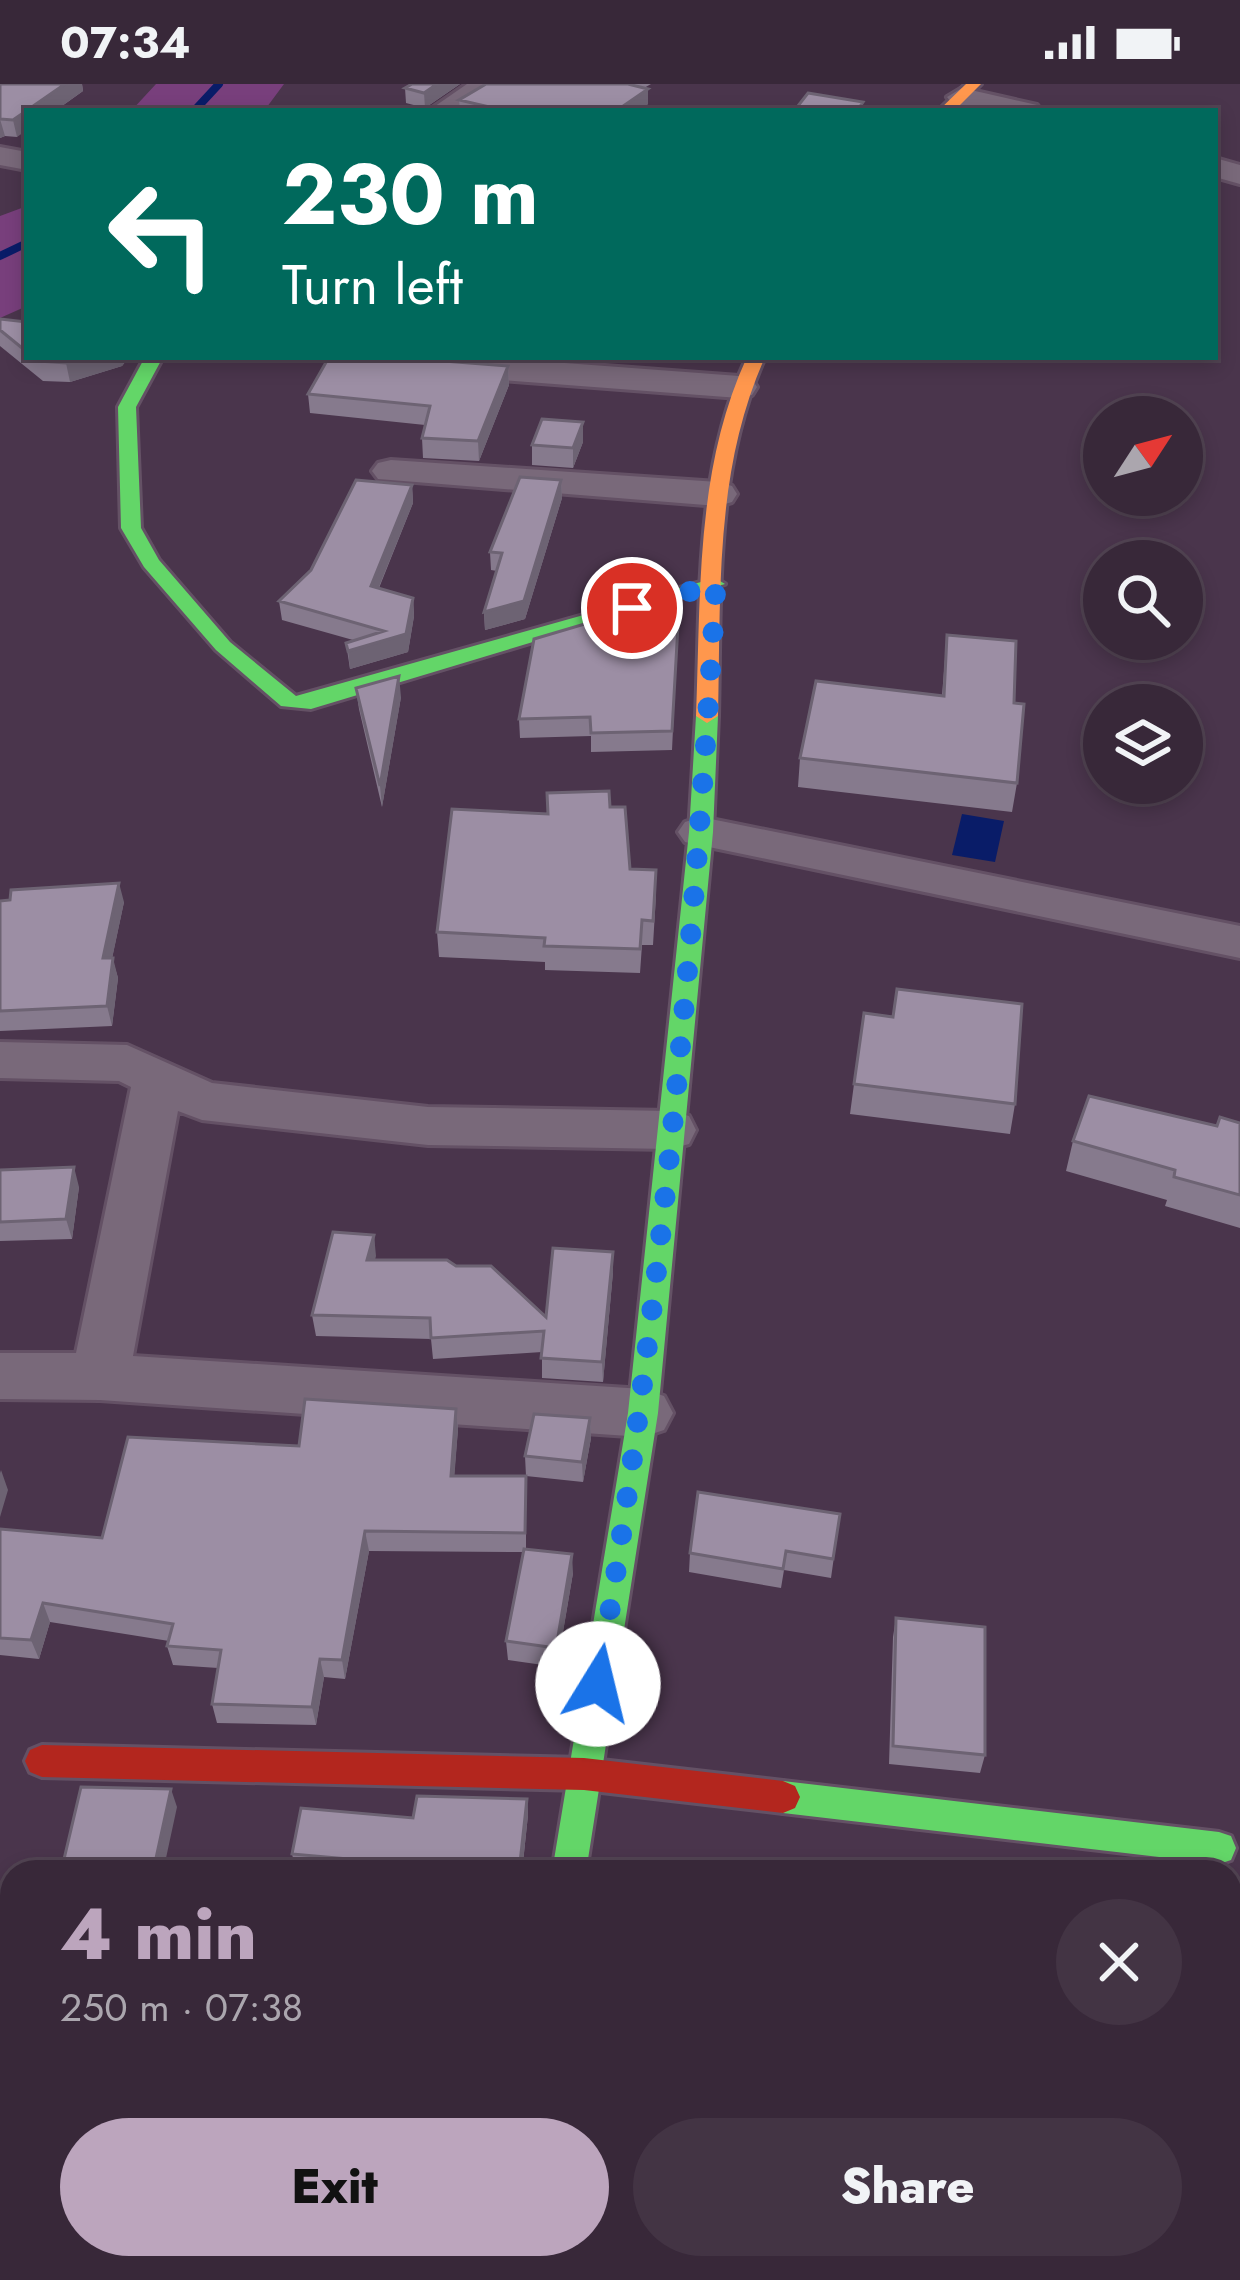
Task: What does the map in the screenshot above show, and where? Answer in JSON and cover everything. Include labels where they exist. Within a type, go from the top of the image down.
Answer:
[{"type":"street","points":[[448,108],[487,84]]},
{"type":"street","points":[[961,97],[1012,108]]},
{"type":"street","points":[[152,360],[127,407],[131,528],[151,563],[210,632],[289,701],[303,704],[716,584]]},
{"type":"street","points":[[431,364],[747,372],[718,494],[701,832],[643,1413],[571,1860]]},
{"type":"street","points":[[391,471],[718,494]]},
{"type":"street","points":[[701,832],[1240,942]]},
{"type":"street","points":[[0,1060],[127,1063],[202,1101],[428,1126],[670,1130]]},
{"type":"street","points":[[100,1377],[158,1080]]},
{"type":"street","points":[[0,1376],[100,1377],[643,1413]]},
{"type":"street","points":[[42,1761],[584,1774],[1219,1848]]},
{"type":"shaded area","points":[[156,84],[284,84],[266,108],[134,108]]},
{"type":"shaded area","points":[[24,207],[24,307],[0,318],[0,216]]},
{"type":"shaded area","points":[[962,814],[1004,821],[995,862],[952,855]]},
{"type":"building","points":[[0,84],[65,84],[24,108],[13,120],[0,119]]},
{"type":"building","points":[[437,84],[424,93],[405,88]]},
{"type":"building","points":[[486,84],[628,84],[648,89],[620,108],[494,108],[459,100]]},
{"type":"building","points":[[808,93],[863,102],[859,108],[796,108]]},
{"type":"building","points":[[0,319],[24,322],[24,350],[0,330]]},
{"type":"building","points":[[327,360],[508,366],[478,441],[422,438],[430,406],[308,394]]},
{"type":"building","points":[[542,419],[583,422],[573,448],[532,445]]},
{"type":"building","points":[[520,477],[561,480],[524,601],[484,612],[502,553],[490,552]]},
{"type":"building","points":[[356,480],[412,485],[371,586],[413,598],[406,634],[348,651],[346,643],[384,631],[279,601],[311,570]]},
{"type":"building","points":[[588,623],[678,625],[672,731],[591,733],[590,717],[519,719],[534,639]]},
{"type":"building","points":[[947,635],[1016,641],[1014,703],[1024,704],[1017,783],[800,758],[816,681],[944,696]]},
{"type":"building","points":[[399,676],[380,786],[356,688]]},
{"type":"building","points":[[609,791],[610,807],[625,807],[630,869],[656,870],[653,921],[642,920],[640,949],[544,946],[545,938],[437,932],[452,809],[548,814],[547,793]]},
{"type":"building","points":[[119,883],[103,958],[113,958],[107,1006],[0,1011],[0,901],[10,900],[11,890]]},
{"type":"building","points":[[897,989],[1022,1004],[1015,1104],[854,1084],[864,1013],[893,1017]]},
{"type":"building","points":[[1089,1096],[1217,1126],[1220,1117],[1240,1123],[1240,1195],[1174,1177],[1175,1170],[1073,1141]]},
{"type":"building","points":[[74,1167],[66,1219],[0,1222],[0,1170]]},
{"type":"building","points":[[333,1232],[374,1235],[367,1260],[447,1260],[456,1266],[491,1266],[546,1317],[553,1248],[613,1252],[602,1362],[541,1358],[544,1331],[431,1338],[430,1318],[312,1315]]},
{"type":"building","points":[[305,1399],[456,1409],[451,1476],[526,1476],[525,1533],[365,1531],[342,1660],[320,1659],[312,1707],[212,1704],[221,1650],[167,1646],[173,1624],[43,1603],[31,1640],[0,1638],[0,1529],[102,1538],[128,1437],[299,1446]]},
{"type":"building","points":[[534,1414],[590,1418],[582,1462],[525,1456]]},
{"type":"building","points":[[698,1492],[840,1514],[833,1559],[786,1551],[783,1569],[690,1553]]},
{"type":"building","points":[[524,1549],[572,1554],[556,1648],[506,1641]]},
{"type":"building","points":[[896,1618],[985,1627],[985,1755],[893,1746]]},
{"type":"building","points":[[81,1787],[171,1789],[156,1860],[64,1860]]},
{"type":"building","points":[[417,1796],[527,1799],[520,1860],[360,1860],[292,1854],[301,1808],[413,1818]]},
{"type":"waterway","points":[[197,108],[219,84]]},
{"type":"waterway","points":[[0,256],[24,244]]},
{"type":"traffic: fast","points":[[152,360],[127,407],[131,528],[151,563],[223,646],[289,701],[303,704],[715,584]]},
{"type":"traffic: fast","points":[[571,1860],[643,1413],[701,832],[707,716]]},
{"type":"traffic: fast","points":[[783,1797],[1219,1848]]},
{"type":"traffic: slow","points":[[948,108],[974,84]]},
{"type":"traffic: slow","points":[[707,716],[718,484],[726,438],[755,360]]},
{"type":"traffic: jam","points":[[42,1761],[584,1774],[783,1797]]},
{"type":"route","points":[[598,1684],[643,1413],[701,832],[716,584],[632,608]]}]
